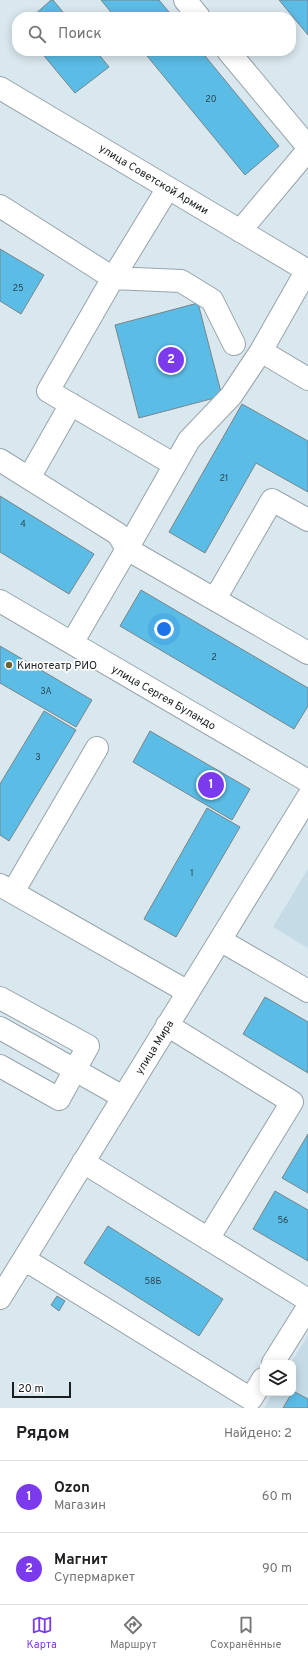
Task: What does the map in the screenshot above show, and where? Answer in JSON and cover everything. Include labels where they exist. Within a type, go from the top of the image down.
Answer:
[{"type":"street","points":[[185,0],[195,12]]},
{"type":"street","points":[[232,56],[308,146]]},
{"type":"street","name":"улица Советской Армии","points":[[0,88],[307,271]]},
{"type":"street","points":[[240,231],[308,150]]},
{"type":"street","points":[[168,188],[113,278],[48,391],[175,465]]},
{"type":"street","points":[[0,206],[113,278],[181,280],[212,300],[234,344]]},
{"type":"street","points":[[72,643],[188,440],[231,396],[261,351],[307,271]]},
{"type":"street","points":[[261,351],[308,379]]},
{"type":"street","points":[[29,478],[71,404]]},
{"type":"street","points":[[0,460],[118,534],[127,549],[308,653]]},
{"type":"street","points":[[215,599],[272,500],[308,520]]},
{"type":"street","name":"улица Сергея Буландо","points":[[0,601],[308,781]]},
{"type":"street","points":[[97,748],[6,888],[188,992]]},
{"type":"street","name":"улица Мира","points":[[0,1298],[308,797]]},
{"type":"street","points":[[220,940],[308,991]]},
{"type":"street","points":[[0,998],[88,1046],[59,1099],[0,1066]]},
{"type":"street","points":[[167,1025],[292,1102],[208,1239]]},
{"type":"street","points":[[0,1028],[123,1097]]},
{"type":"street","points":[[83,1162],[308,1300]]},
{"type":"street","points":[[24,1259],[251,1399],[260,1384]]},
{"type":"street","points":[[275,1360],[308,1307]]},
{"type":"shaded area","points":[[308,869],[308,948],[273,927]]},
{"type":"shaded area","points":[[308,1335],[308,1408],[264,1408],[271,1396],[296,1396],[296,1360],[293,1360]]},
{"type":"building","points":[[51,0],[53,0],[63,12],[38,12]]},
{"type":"building","points":[[101,0],[159,0],[169,12],[111,12]]},
{"type":"building","points":[[279,0],[308,0],[308,35],[296,21],[296,12],[289,12]]},
{"type":"building","points":[[44,56],[100,56],[109,67],[75,93]]},
{"type":"building","points":[[147,56],[205,56],[279,146],[245,175]]},
{"type":"building","points":[[0,249],[44,275],[21,314],[0,301]]},
{"type":"building","points":[[198,303],[222,396],[139,418],[115,325]]},
{"type":"building","points":[[242,404],[308,441],[308,492],[256,463],[205,553],[169,532]]},
{"type":"building","points":[[0,496],[94,554],[69,594],[0,552]]},
{"type":"building","points":[[141,590],[308,688],[308,706],[294,729],[120,626]]},
{"type":"building","points":[[0,646],[92,700],[76,727],[0,683]]},
{"type":"building","points":[[44,711],[76,730],[9,841],[0,835],[0,784]]},
{"type":"building","points":[[150,731],[250,789],[232,820],[133,762]]},
{"type":"building","points":[[207,808],[240,827],[176,937],[144,919]]},
{"type":"building","points":[[265,997],[308,1022],[308,1073],[243,1034]]},
{"type":"building","points":[[308,1134],[308,1193],[282,1178]]},
{"type":"building","points":[[275,1191],[308,1210],[308,1261],[253,1229]]},
{"type":"building","points":[[108,1226],[223,1299],[199,1336],[84,1263]]},
{"type":"building","points":[[57,1296],[65,1301],[59,1311],[51,1305]]},
{"type":"building","points":[[296,1393],[308,1399],[308,1408],[283,1408],[290,1396],[296,1396]]},
{"type":"place","name":"Магнит","points":[[171,360]]},
{"type":"place","name":"Кинотеатр РИО","points":[[9,665]]},
{"type":"place","name":"Ozon","points":[[211,785]]}]
